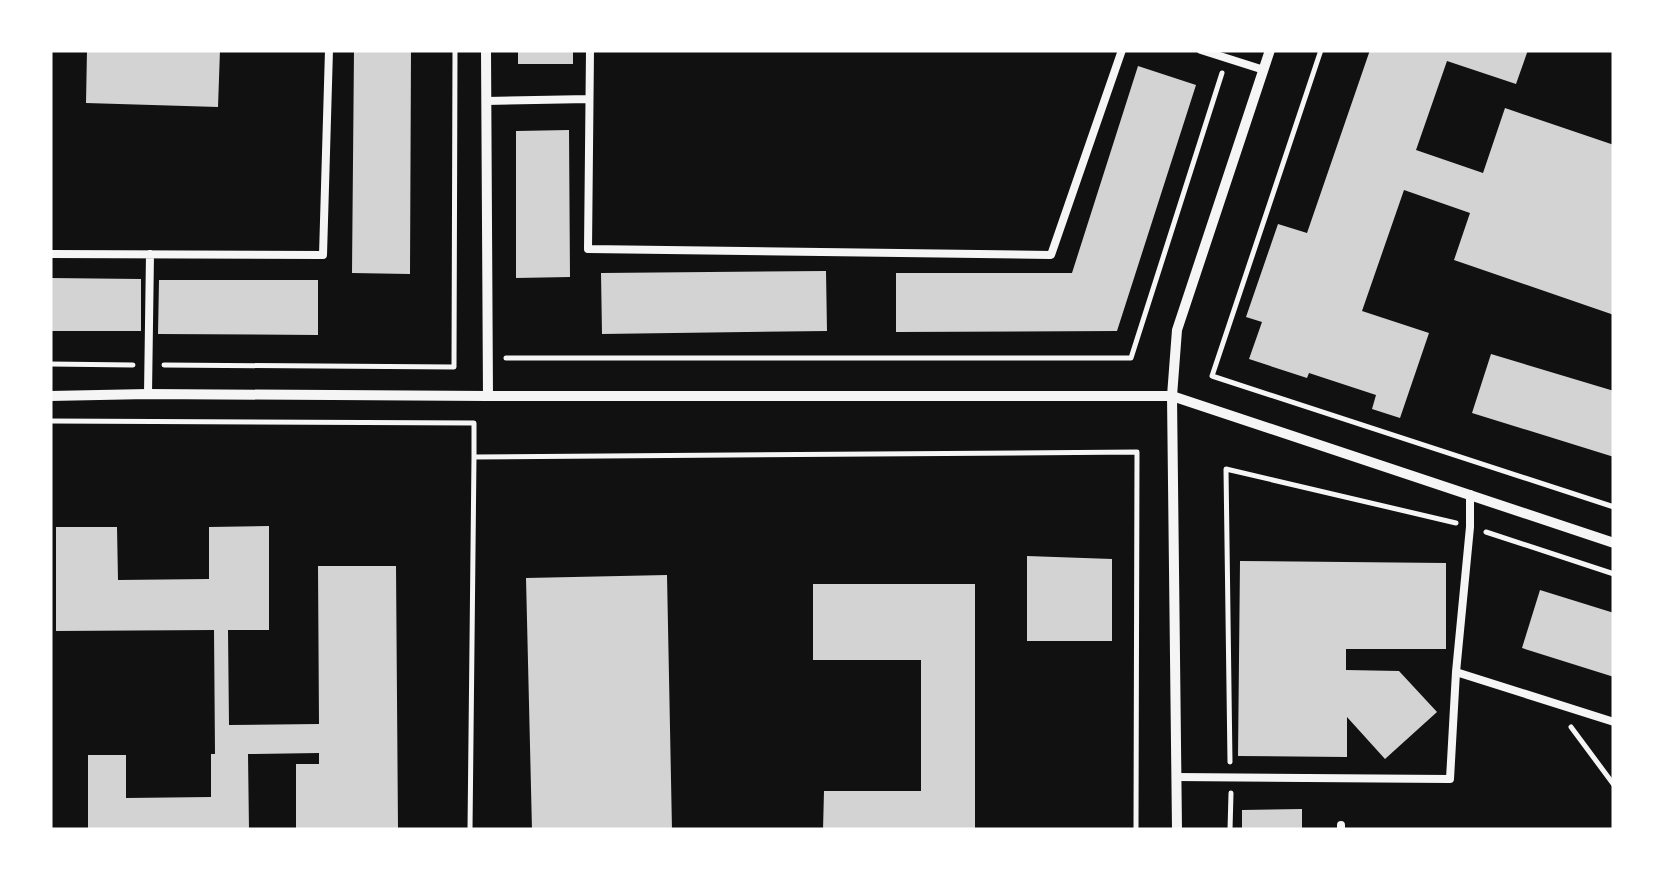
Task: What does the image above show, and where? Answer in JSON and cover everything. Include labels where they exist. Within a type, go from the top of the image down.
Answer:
[{"type":"street","points":[[486,50],[488,396]]},
{"type":"street","points":[[1177,830],[1172,396],[1177,330],[1270,50]]},
{"type":"street","points":[[50,396],[1172,396],[1614,544]]},
{"type":"lane","points":[[50,254],[323,255],[328,50]]},
{"type":"lane","points":[[590,50],[588,249],[1051,254],[1122,50]]},
{"type":"lane","points":[[1201,50],[1264,70]]},
{"type":"lane","points":[[486,101],[589,99]]},
{"type":"lane","points":[[148,394],[150,254]]},
{"type":"lane","points":[[1176,777],[1450,779],[1470,494]]},
{"type":"lane","points":[[1456,672],[1614,722]]},
{"type":"path","points":[[50,364],[454,367],[455,50]]},
{"type":"path","points":[[1321,50],[1212,376],[1614,507]]},
{"type":"path","points":[[506,358],[1131,358],[1226,58]]},
{"type":"path","points":[[50,422],[474,423],[470,830]]},
{"type":"path","points":[[474,457],[1137,452],[1136,830]]},
{"type":"path","points":[[1230,830],[1226,469],[1470,527],[1614,574]]},
{"type":"path","points":[[1555,704],[1614,785]]},
{"type":"building","points":[[87,50],[220,50],[218,107],[86,103]]},
{"type":"building","points":[[354,50],[411,50],[410,274],[352,273]]},
{"type":"building","points":[[518,50],[573,50],[573,64],[518,64]]},
{"type":"building","points":[[1370,50],[1528,50],[1516,84],[1447,61],[1416,150],[1483,173],[1505,108],[1614,145],[1614,315],[1454,260],[1470,213],[1404,190],[1362,311],[1429,333],[1400,418],[1372,409],[1376,395],[1249,359],[1262,322],[1246,317],[1278,224],[1307,233]]},
{"type":"building","points":[[1138,66],[1196,85],[1117,331],[896,332],[896,273],[1072,273]]},
{"type":"building","points":[[569,130],[570,277],[516,278],[516,131]]},
{"type":"building","points":[[826,271],[827,331],[602,334],[601,273]]},
{"type":"building","points":[[50,278],[141,279],[141,331],[50,331]]},
{"type":"building","points":[[159,280],[318,280],[318,335],[158,334]]},
{"type":"building","points":[[1491,354],[1614,391],[1614,457],[1472,413]]},
{"type":"building","points":[[269,526],[269,630],[228,630],[229,725],[319,724],[318,566],[396,566],[398,830],[296,830],[296,764],[319,764],[319,753],[248,754],[249,830],[88,830],[88,755],[126,755],[126,798],[211,797],[211,754],[215,754],[214,630],[56,631],[56,527],[117,527],[118,580],[209,579],[209,527]]},
{"type":"building","points":[[1027,556],[1112,559],[1112,641],[1027,641]]},
{"type":"building","points":[[1240,561],[1446,563],[1446,649],[1346,649],[1346,670],[1399,671],[1437,712],[1385,759],[1347,717],[1347,757],[1238,756]]},
{"type":"building","points":[[667,575],[672,830],[532,830],[526,578]]},
{"type":"building","points":[[813,584],[975,584],[975,830],[823,830],[824,791],[921,791],[921,660],[813,660]]},
{"type":"building","points":[[1540,590],[1614,613],[1614,677],[1522,648]]},
{"type":"building","points":[[1302,809],[1302,830],[1242,830],[1242,810]]}]
